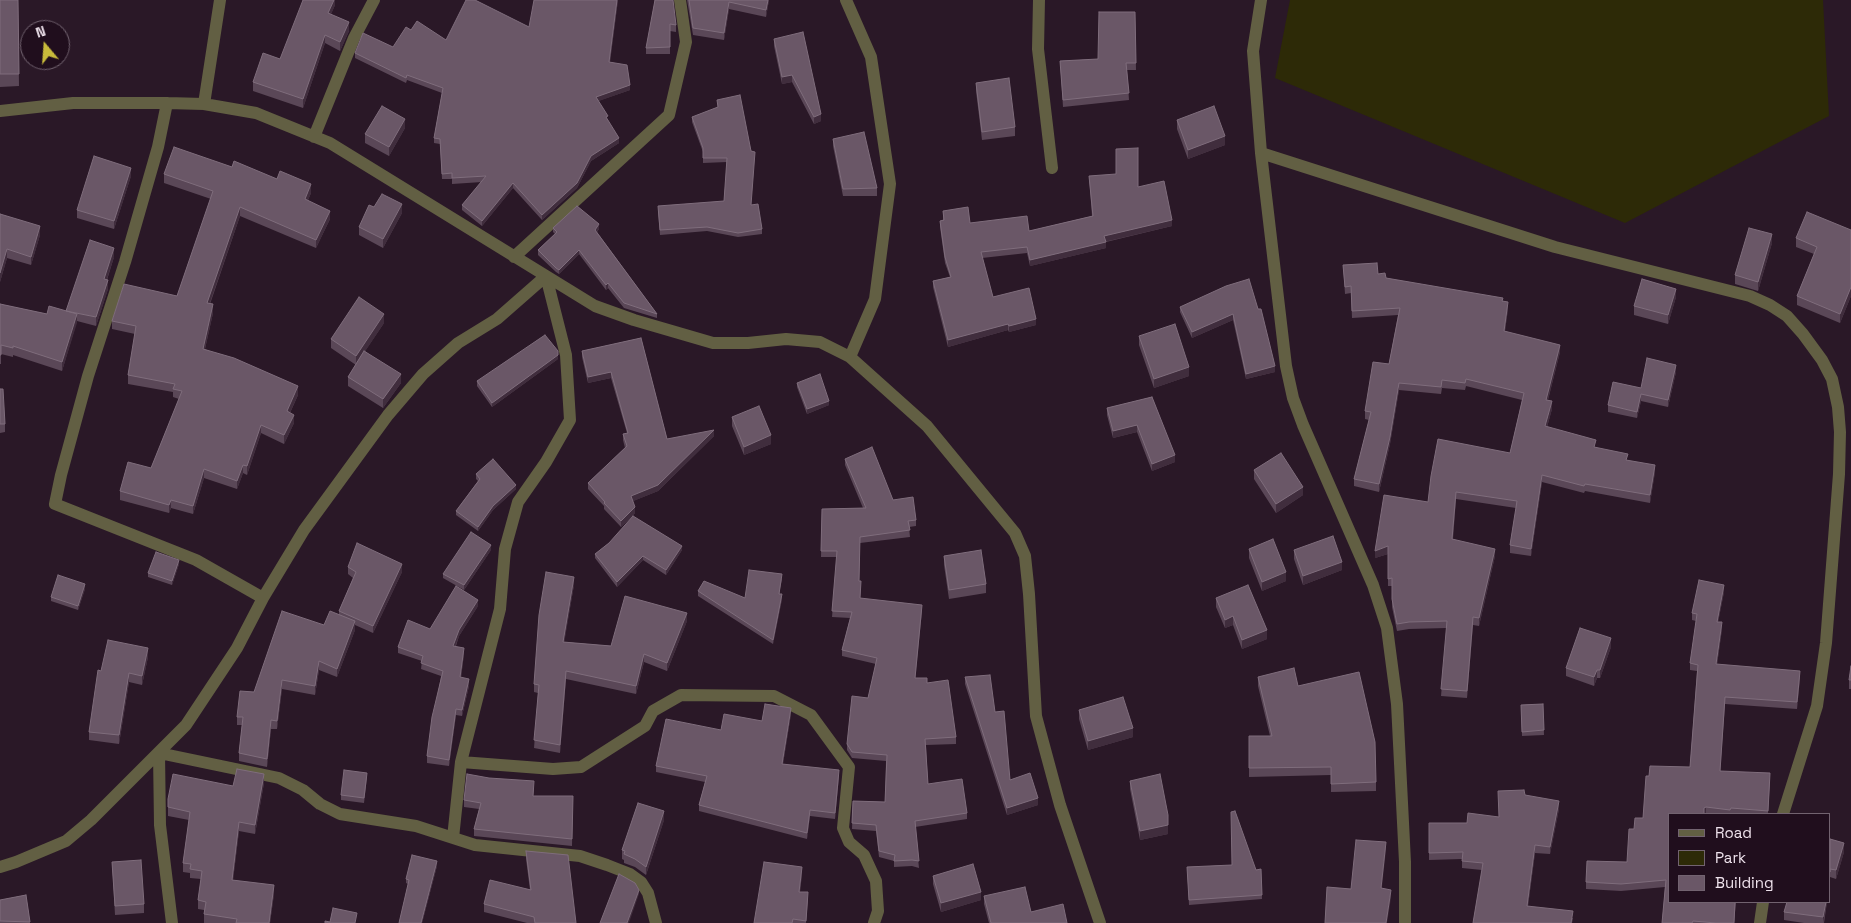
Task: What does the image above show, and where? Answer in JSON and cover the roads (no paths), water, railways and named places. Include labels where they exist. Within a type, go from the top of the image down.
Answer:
[{"type":"street","points":[[204,104],[220,0]]},
{"type":"street","points":[[314,137],[354,38],[374,0]]},
{"type":"street","points":[[514,257],[669,115],[686,42],[680,0]]},
{"type":"street","points":[[846,0],[871,57],[890,184],[875,300],[850,357]]},
{"type":"street","points":[[1039,0],[1038,49],[1052,168]]},
{"type":"street","points":[[1257,2],[1253,51],[1260,153],[1286,366],[1293,398],[1372,585],[1386,628],[1397,714],[1405,862],[1405,923]]},
{"type":"street","points":[[0,111],[73,103],[166,103],[204,104],[256,113],[330,143],[595,306],[634,320],[713,342],[748,343],[786,339],[820,342],[850,357],[927,426],[1015,533],[1025,556],[1036,716],[1060,805],[1100,923]]},
{"type":"street","points":[[166,103],[158,147],[125,262],[88,376],[55,504],[196,560],[263,598]]},
{"type":"street","points":[[1260,153],[1554,247],[1750,296],[1770,304],[1787,316],[1803,334],[1822,360],[1832,380],[1838,407],[1845,473],[1817,706],[1784,813]]},
{"type":"street","points":[[0,867],[66,841],[186,726],[237,648],[263,598],[304,530],[388,414],[423,374],[458,343],[497,319],[546,276]]},
{"type":"street","points":[[453,838],[461,762],[500,609],[505,549],[518,502],[546,462],[570,420],[566,355],[546,276]]},
{"type":"street","points":[[461,762],[553,769],[581,767],[645,726],[653,711],[681,695],[774,696],[811,715],[849,767],[843,828],[849,842],[864,855],[876,881],[878,911],[874,923]]},
{"type":"street","points":[[159,753],[279,778],[303,790],[320,804],[340,814],[416,826],[475,845],[580,856],[630,874],[641,882],[648,893],[656,923]]},
{"type":"street","points":[[159,753],[160,825],[172,923]]},
{"type":"street","points":[[1760,923],[1763,903]]}]
